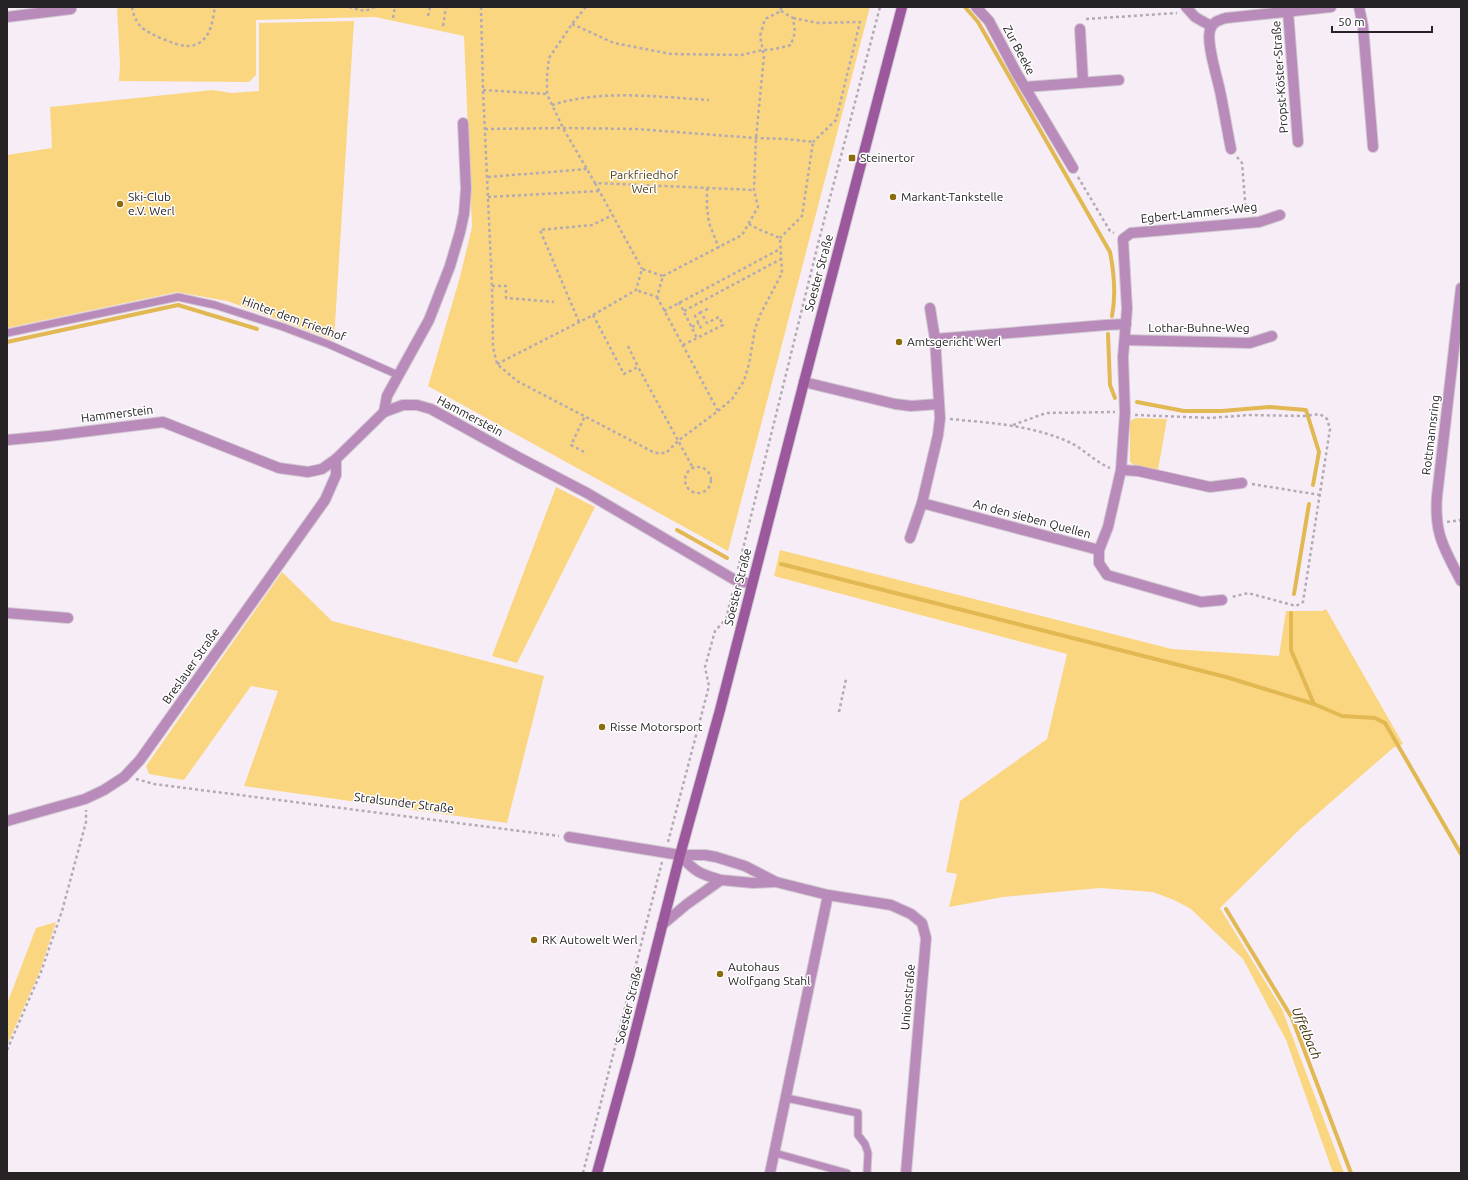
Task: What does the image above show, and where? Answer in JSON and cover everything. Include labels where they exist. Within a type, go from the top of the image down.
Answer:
[{"type":"main road","name":"Soester Straße","points":[[597,1173],[629,1057],[680,855],[720,710],[902,7]]},
{"type":"street","name":"Zur Beeke","points":[[976,7],[989,21],[1025,88],[1073,168]]},
{"type":"street","name":"Propst-Köster-Straße","points":[[1211,26],[1219,20],[1226,18],[1294,9],[1331,7]]},
{"type":"street","points":[[1359,7],[1363,26],[1373,148]]},
{"type":"street","points":[[7,17],[70,9]]},
{"type":"street","points":[[1187,9],[1201,21],[1211,26],[1208,41],[1231,149]]},
{"type":"street","name":"Propst-Köster-Straße","points":[[1294,9],[1298,142]]},
{"type":"street","points":[[1080,29],[1083,82]]},
{"type":"street","name":"Zur Beeke","points":[[1025,88],[1119,80]]},
{"type":"street","points":[[384,412],[387,396],[429,320],[450,266],[460,232],[464,214],[466,189],[463,122]]},
{"type":"street","name":"Egbert-Lammers-Weg","points":[[1123,239],[1131,233],[1259,222],[1280,215]]},
{"type":"street","name":"An den sieben Quellen","points":[[922,503],[1099,550],[1108,527],[1121,470],[1125,413],[1123,357],[1127,309],[1123,239]]},
{"type":"street","name":"Rottmannsring","points":[[1461,288],[1436,516],[1444,550],[1461,580]]},
{"type":"street","points":[[910,538],[922,503],[938,435],[940,418],[935,338],[930,308]]},
{"type":"street","points":[[935,338],[1126,324]]},
{"type":"street","name":"Lothar-Buhne-Weg","points":[[1125,340],[1250,343],[1272,336]]},
{"type":"street","points":[[804,382],[895,404],[911,406],[940,404]]},
{"type":"street","name":"Hammerstein","points":[[7,440],[163,422],[279,468],[308,472],[322,469],[336,458],[384,412],[403,405],[417,405],[431,409],[587,493],[735,580],[752,584]]},
{"type":"street","name":"Breslauer Straße","points":[[7,821],[85,799],[104,790],[124,777],[140,760],[325,500],[336,474],[336,458]]},
{"type":"street","points":[[1121,470],[1138,471],[1210,487],[1242,483]]},
{"type":"street","points":[[1099,550],[1099,564],[1107,575],[1201,602],[1222,600]]},
{"type":"street","points":[[7,613],[68,618]]},
{"type":"street","points":[[569,837],[680,855]]},
{"type":"street","name":"Unionstraße","points":[[680,855],[694,870],[702,875],[721,880],[754,883],[776,882]]},
{"type":"street","name":"Unionstraße","points":[[680,855],[705,855],[745,866],[776,882],[828,895],[891,905],[911,914],[922,923],[926,938],[906,1173]]},
{"type":"street","points":[[662,925],[687,904],[721,880]]},
{"type":"street","points":[[770,1173],[828,895]]},
{"type":"lane","name":"Hinter dem Friedhof","points":[[7,333],[178,297],[216,305],[283,327],[328,344],[398,375]]},
{"type":"lane","points":[[786,1098],[858,1113],[858,1135],[865,1144],[868,1154],[867,1173]]},
{"type":"lane","points":[[775,1153],[846,1173]]},
{"type":"path","points":[[132,7],[136,19],[142,27],[155,35],[188,46],[197,44],[204,39],[209,31],[215,7]]},
{"type":"path","points":[[349,7],[369,10],[375,7]]},
{"type":"path","points":[[393,18],[395,7]]},
{"type":"path","points":[[428,16],[430,7]]},
{"type":"path","points":[[444,26],[446,7]]},
{"type":"path","points":[[481,7],[493,347],[497,364],[517,381],[655,453],[666,453],[679,440],[718,411],[732,399],[744,381],[749,364],[755,330],[760,315],[782,273],[780,238],[802,216],[813,142],[836,120],[860,22],[818,23],[793,18],[781,11]]},
{"type":"path","points":[[586,7],[572,24],[549,58],[547,94],[563,128],[588,169],[642,269],[663,276],[742,235],[758,207],[754,190],[756,138],[764,56],[760,36],[765,19],[781,11]]},
{"type":"path","points":[[583,1173],[709,686],[705,667],[715,631],[726,619],[820,236],[880,7]]},
{"type":"path","points":[[1080,29],[1082,19],[1187,9]]},
{"type":"path","points":[[572,24],[614,43],[671,54],[741,55],[791,45],[796,32],[793,18]]},
{"type":"path","points":[[483,90],[547,94]]},
{"type":"path","points":[[552,105],[569,100],[609,96],[709,100]]},
{"type":"path","points":[[485,129],[636,129],[813,142]]},
{"type":"path","points":[[1231,149],[1242,163],[1246,223]]},
{"type":"path","points":[[1073,168],[1110,231],[1123,239]]},
{"type":"path","points":[[488,177],[588,169]]},
{"type":"path","points":[[595,183],[754,190]]},
{"type":"path","points":[[707,188],[709,223],[719,248]]},
{"type":"path","points":[[488,197],[599,191]]},
{"type":"path","points":[[579,322],[540,230],[592,225],[613,215]]},
{"type":"path","points":[[748,224],[780,238]]},
{"type":"path","points":[[664,311],[780,249]]},
{"type":"path","points":[[684,311],[781,259]]},
{"type":"path","points":[[497,364],[593,315],[636,290],[642,269]]},
{"type":"path","points":[[663,276],[657,297],[718,411]]},
{"type":"path","points":[[492,286],[506,286],[506,298],[554,302]]},
{"type":"path","points":[[636,290],[657,297]]},
{"type":"path","points":[[679,302],[697,338]]},
{"type":"path","points":[[702,330],[695,316],[710,308]]},
{"type":"path","points":[[683,345],[723,325],[719,317],[707,323],[701,312]]},
{"type":"path","points":[[593,315],[624,374],[638,367]]},
{"type":"path","points":[[692,327],[699,323]]},
{"type":"path","points":[[628,346],[693,468]]},
{"type":"path","points":[[1013,425],[1046,413],[1115,412],[1136,415],[1211,418],[1248,415],[1305,416],[1320,414],[1327,419],[1330,429],[1302,602],[1296,606],[1248,593],[1222,600]]},
{"type":"path","points":[[584,452],[571,445],[585,416]]},
{"type":"path","points":[[940,418],[1013,425],[1042,432],[1057,437],[1084,450],[1101,464],[1110,468],[1121,470]]},
{"type":"path","points":[[701,467],[709,472],[711,476],[712,480],[709,488],[702,493],[693,493],[686,487],[686,474],[693,468],[701,467]]},
{"type":"path","points":[[1242,483],[1320,495]]},
{"type":"path","points":[[839,712],[846,678]]},
{"type":"path","name":"Stralsunder Straße","points":[[124,777],[154,784],[569,837]]},
{"type":"path","points":[[7,1050],[41,972],[62,911],[86,822],[85,799]]},
{"type":"green space","name":"Parkfriedhof Werl","points":[[117,7],[870,7],[728,551],[428,386],[460,277],[472,227],[464,36],[375,17],[256,20],[256,75],[249,82],[119,81],[120,65]]},
{"type":"green space","points":[[354,21],[334,340],[227,301],[177,292],[7,328],[7,155],[52,148],[50,107],[213,90],[231,93],[259,91],[259,23]]},
{"type":"green space","points":[[1136,418],[1167,419],[1158,470],[1134,465],[1130,462],[1130,421]]},
{"type":"green space","points":[[556,487],[595,507],[517,663],[492,656]]},
{"type":"green space","points":[[780,550],[1172,649],[1279,656],[1286,611],[1322,611],[1326,609],[1403,744],[1393,748],[1300,829],[1220,908],[1282,1009],[1344,1173],[1333,1173],[1286,1040],[1243,959],[1191,909],[1174,900],[1153,892],[1100,888],[1003,897],[949,907],[957,874],[946,872],[960,801],[1047,739],[1067,654],[774,576]]},
{"type":"green space","points":[[282,572],[332,621],[544,676],[507,823],[244,786],[278,691],[251,686],[184,780],[149,774],[146,766]]},
{"type":"green space","points":[[56,922],[40,971],[7,1045],[7,1004],[36,928]]},
{"type":"waterway","points":[[965,7],[978,22],[1110,252],[1114,284],[1112,316]]},
{"type":"waterway","points":[[7,342],[178,305],[257,329]]},
{"type":"waterway","points":[[1108,334],[1110,385],[1115,398]]},
{"type":"waterway","points":[[1137,402],[1184,411],[1222,411],[1269,407],[1306,410],[1319,452],[1313,485]]},
{"type":"waterway","points":[[1294,594],[1309,504]]},
{"type":"waterway","points":[[677,530],[727,558]]},
{"type":"waterway","points":[[781,564],[1226,677],[1314,704],[1342,716],[1375,718],[1385,723],[1461,854]]},
{"type":"waterway","points":[[1291,613],[1291,650],[1314,704]]},
{"type":"waterway","name":"Uffelbach","points":[[1226,909],[1292,1018],[1351,1173]]},
{"type":"place","name":"Steinertor","points":[[852,158]]},
{"type":"place","name":"Markant-Tankstelle","points":[[893,197]]},
{"type":"place","name":"Ski-Club e.V. Werl","points":[[120,204]]},
{"type":"place","name":"Amtsgericht Werl","points":[[899,342]]},
{"type":"place","name":"Risse Motorsport","points":[[602,727]]},
{"type":"place","name":"RK Autowelt Werl","points":[[534,940]]},
{"type":"place","name":"Autohaus Wolfgang Stahl","points":[[720,974]]}]
